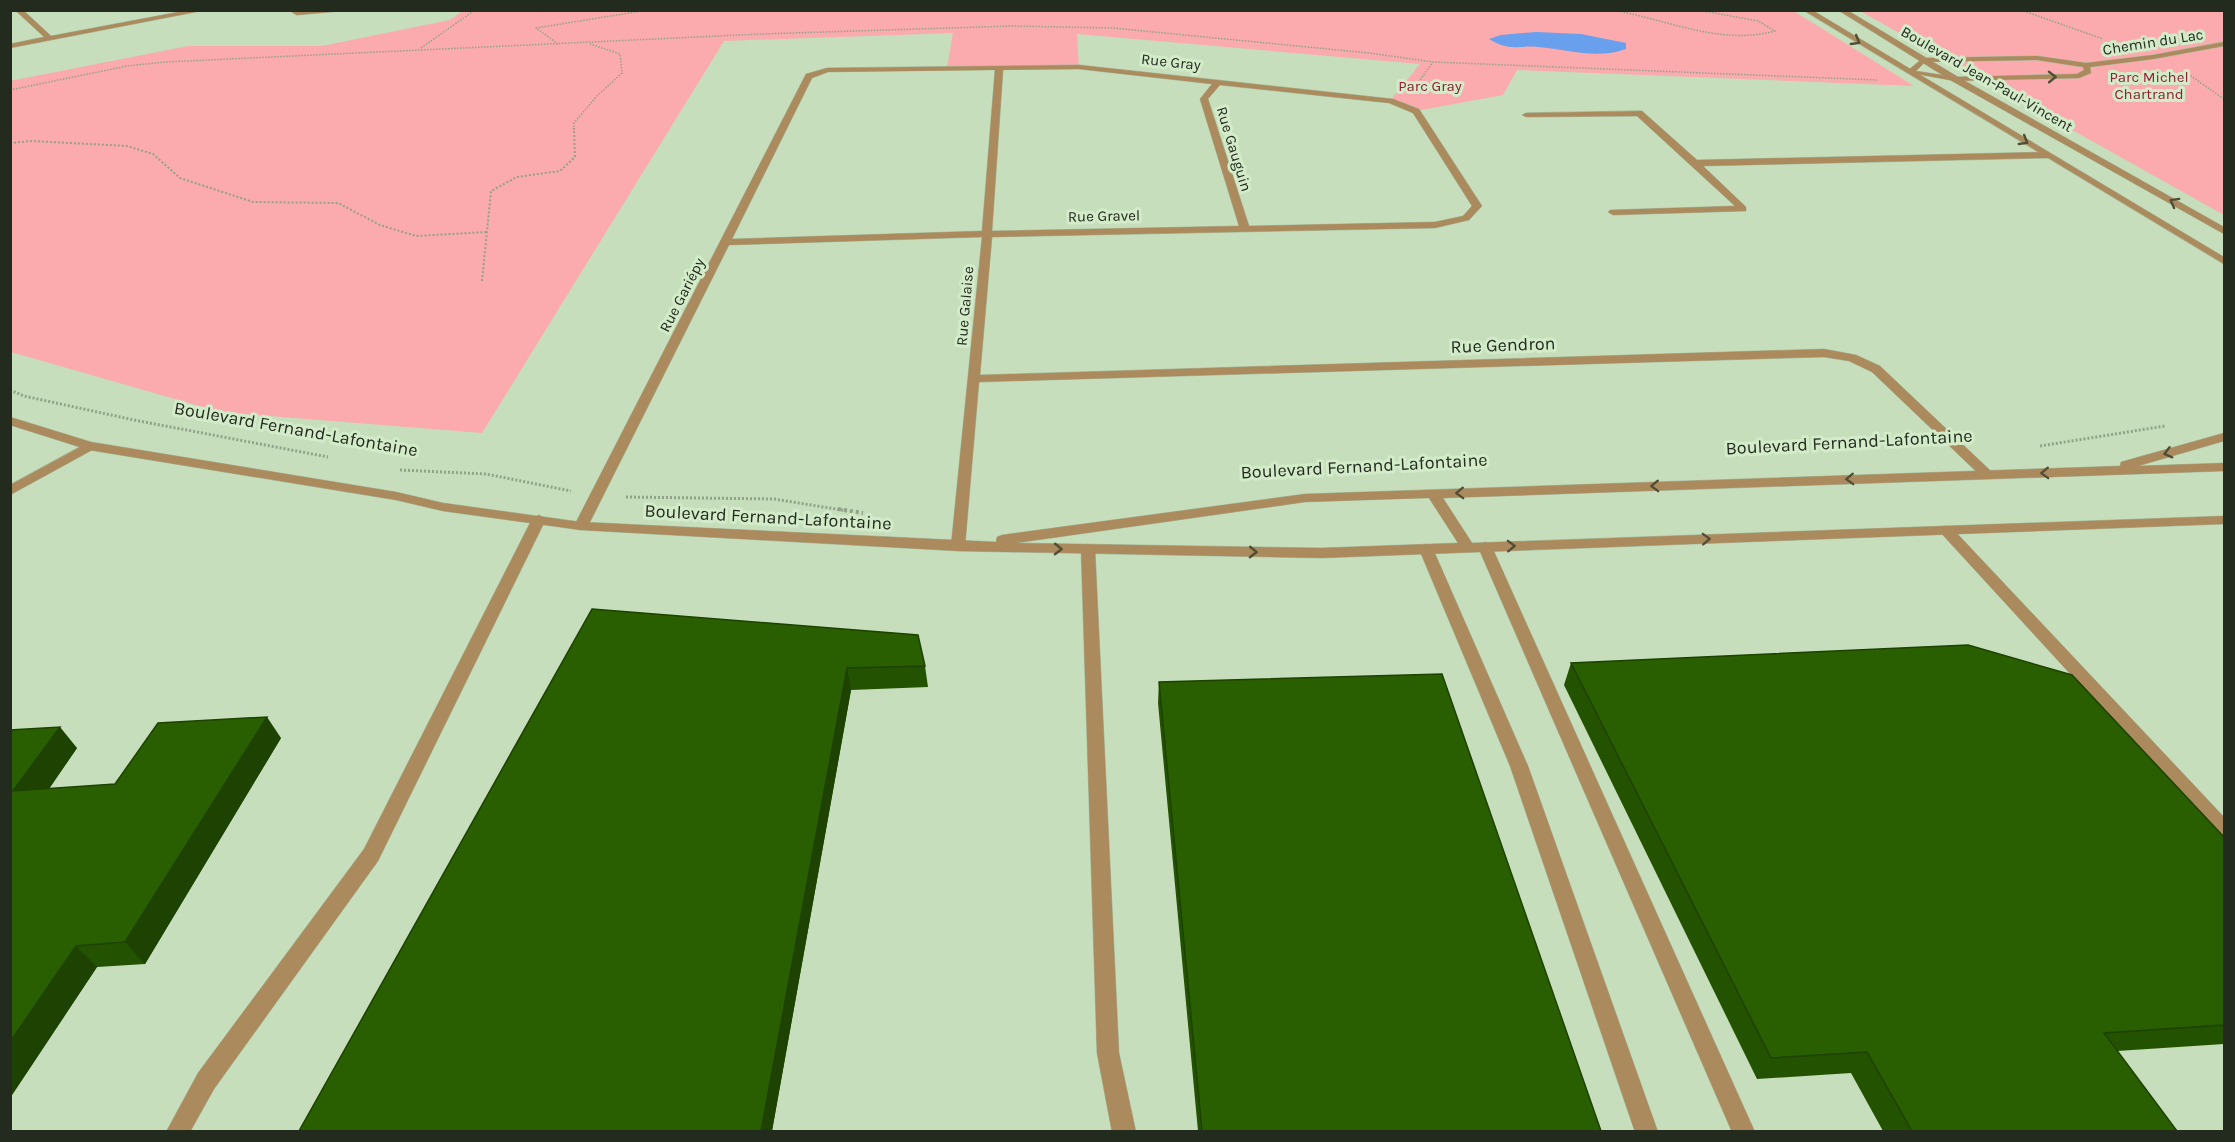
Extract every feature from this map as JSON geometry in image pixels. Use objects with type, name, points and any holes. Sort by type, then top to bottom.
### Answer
[{"type":"street","points":[[18,10],[50,39]]},
{"type":"street","points":[[10,46],[203,10]]},
{"type":"street","points":[[291,10],[297,14],[351,10]]},
{"type":"street","name":"Boulevard Jean-Paul-Vincent","points":[[1806,10],[2224,261]]},
{"type":"street","name":"Boulevard Jean-Paul-Vincent","points":[[1840,10],[1955,79],[2224,231]]},
{"type":"street","name":"Chemin du Lac","points":[[1923,60],[2037,58],[2086,65],[2152,57],[2224,44]]},
{"type":"street","points":[[1910,72],[1923,60]]},
{"type":"street","name":"Chemin du Lac","points":[[1910,72],[1955,79],[2079,76],[2088,71],[2086,65]]},
{"type":"street","name":"Rue Gray","points":[[809,76],[828,70],[1080,67],[1390,101],[1403,105]]},
{"type":"street","name":"Rue Galaise","points":[[958,546],[987,234],[999,68]]},
{"type":"street","name":"Rue Gariépy","points":[[581,526],[809,76]]},
{"type":"street","name":"Rue Gauguin","points":[[1220,81],[1204,99],[1245,229]]},
{"type":"street","name":"Rue Gravel","points":[[725,242],[1435,225],[1466,218],[1477,206],[1416,111],[1403,105]]},
{"type":"street","points":[[1526,115],[1639,113],[1743,209],[1613,212]]},
{"type":"street","name":"Boulevard Jean-Paul-Vincent","points":[[2048,155],[2089,154]]},
{"type":"street","points":[[1695,163],[2048,155]]},
{"type":"street","points":[[2198,245],[2224,268]]},
{"type":"street","name":"Rue Gendron","points":[[974,379],[1824,353],[1852,358],[1876,369],[1988,475]]},
{"type":"street","name":"Boulevard Fernand-Lafontaine","points":[[10,421],[90,446],[396,496],[443,507],[581,526],[958,546],[1321,554],[2224,520]]},
{"type":"street","points":[[2103,471],[2224,437]]},
{"type":"street","points":[[10,490],[90,446]]},
{"type":"street","name":"Boulevard Fernand-Lafontaine","points":[[958,546],[1305,498],[2224,467]]},
{"type":"street","name":"Boulevard Fernand-Lafontaine","points":[[1433,493],[1476,548]]},
{"type":"street","points":[[177,1131],[206,1081],[371,855],[539,519]]},
{"type":"street","points":[[1946,530],[2224,829]]},
{"type":"street","points":[[1476,548],[1744,1131]]},
{"type":"street","points":[[1088,549],[1108,1053],[1124,1131]]},
{"type":"street","points":[[1426,549],[1519,766],[1647,1131]]},
{"type":"path","points":[[419,49],[474,10]]},
{"type":"path","points":[[558,44],[536,28],[554,23],[648,10]]},
{"type":"path","points":[[1612,10],[1727,35],[1761,37],[1775,31],[1758,21],[1698,10]]},
{"type":"path","points":[[10,90],[127,66],[165,62],[935,27],[1113,28],[1369,53],[1433,62],[1877,80]]},
{"type":"path","points":[[482,281],[491,191],[517,177],[560,171],[575,157],[573,123],[622,73],[620,54],[586,42]]},
{"type":"path","points":[[1403,105],[1433,62]]},
{"type":"path","points":[[10,143],[32,141],[127,146],[153,154],[180,178],[254,202],[338,202],[380,225],[416,236],[486,231]]},
{"type":"path","name":"Boulevard Fernand-Lafontaine","points":[[10,390],[24,396],[134,420],[334,458]]},
{"type":"path","points":[[2039,446],[2176,424]]},
{"type":"path","name":"Boulevard Fernand-Lafontaine","points":[[392,470],[486,474],[598,496],[774,499],[864,513]]},
{"type":"green space","name":"Parc Gray","points":[[464,10],[1792,10],[1914,86],[1517,70],[1503,95],[1416,111],[1390,101],[1420,64],[1077,34],[1079,67],[947,68],[953,33],[724,41],[482,433],[220,412],[11,352],[10,81],[188,46],[322,46],[450,20]]},
{"type":"green space","name":"Parc Michel Chartrand","points":[[1860,11],[2224,11],[2224,215]]},
{"type":"water","points":[[1536,32],[1581,34],[1626,43],[1626,49],[1593,54],[1538,47],[1508,47],[1489,39],[1501,35]]},
{"type":"building","points":[[592,609],[918,635],[925,666],[847,668],[761,1131],[299,1131]]},
{"type":"building","points":[[1968,645],[2072,675],[2224,837],[2224,1025],[2104,1033],[2177,1131],[1912,1131],[1867,1052],[1771,1058],[1571,663]]},
{"type":"building","points":[[1442,674],[1601,1131],[1202,1131],[1159,682]]},
{"type":"building","points":[[267,717],[125,942],[76,946],[10,1042],[10,730],[60,727],[13,791],[115,784],[158,723]]}]
